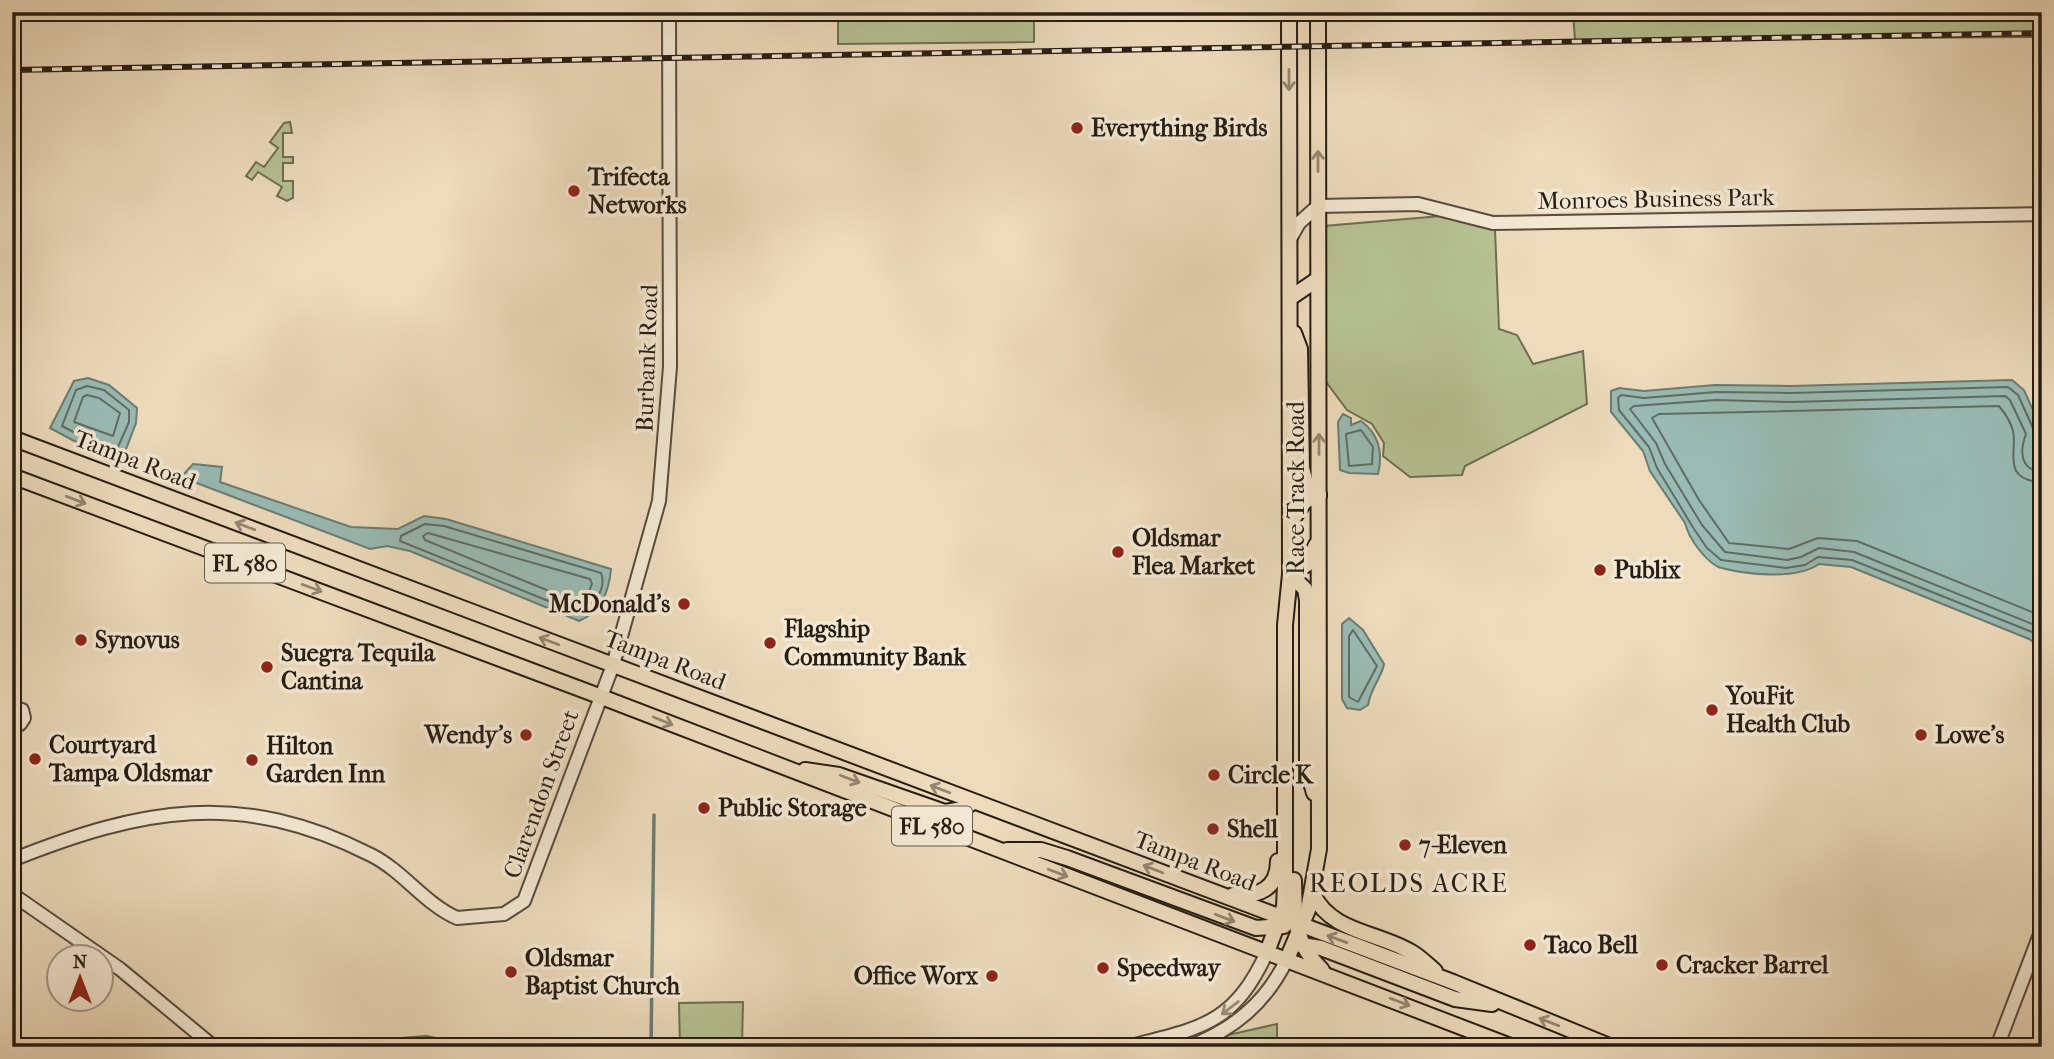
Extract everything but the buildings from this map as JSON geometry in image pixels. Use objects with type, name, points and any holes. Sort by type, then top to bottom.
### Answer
[{"type":"main road","name":"Race Track Road","points":[[1289,12],[1290,574],[1285,625],[1285,885],[1293,929]]},
{"type":"main road","name":"Race Track Road","points":[[1287,959],[1293,929],[1313,894],[1319,849],[1318,12]]},
{"type":"main road","points":[[1290,298],[1318,279]]},
{"type":"main road","points":[[1290,322],[1300,349],[1302,468],[1306,484],[1319,495],[1305,501],[1290,524]]},
{"type":"main road","name":"Tampa Road","points":[[13,442],[1217,893],[1293,929]]},
{"type":"main road","name":"FL 580","points":[[12,476],[599,696],[1513,1047]]},
{"type":"main road","points":[[1290,574],[1306,565],[1319,540]]},
{"type":"main road","points":[[1290,574],[1305,589],[1307,600],[1307,769],[1319,815]]},
{"type":"main road","points":[[1290,574],[1293,929],[1325,974]]},
{"type":"main road","points":[[1217,893],[1248,896],[1258,894],[1270,887],[1278,869],[1277,667],[1285,625]]},
{"type":"main road","points":[[783,768],[839,775],[945,812],[963,809],[973,802]]},
{"type":"main road","points":[[998,850],[1041,850],[1243,925],[1266,930],[1293,929],[1321,948],[1455,999],[1510,1007]]},
{"type":"main road","points":[[1313,894],[1320,909],[1332,920],[1413,953],[1444,978]]},
{"type":"main road","name":"Race Track Road","points":[[1267,952],[1293,929]]},
{"type":"main road","points":[[1267,952],[1293,929]]},
{"type":"main road","name":"FL 580","points":[[1293,929],[1444,978],[1612,1047]]},
{"type":"street","name":"Burbank Road","points":[[599,696],[613,665],[654,523],[666,443],[670,367],[669,12]]},
{"type":"street","name":"Monroes Business Park","points":[[1318,206],[1418,204],[1493,223],[2042,214]]},
{"type":"street","points":[[1290,239],[1299,223],[1318,206]]},
{"type":"street","name":"Clarendon Street","points":[[12,860],[109,825],[158,815],[203,813],[252,816],[293,822],[374,856],[457,918],[504,914],[517,908],[526,897],[599,696]]},
{"type":"street","points":[[12,707],[22,710],[24,718],[20,724],[12,724]]},
{"type":"street","points":[[12,894],[120,970],[214,1047]]},
{"type":"street","points":[[1997,1047],[2042,929]]},
{"type":"street","points":[[1126,1047],[1166,1042],[1230,1010],[1251,985],[1267,952]]},
{"type":"street","points":[[1188,1047],[1243,1017],[1275,983],[1287,959]]},
{"type":"green space","points":[[838,12],[1034,12],[1034,42],[838,44]]},
{"type":"green space","points":[[1573,12],[1869,12],[1900,15],[1913,12],[2042,12],[2042,37],[1575,40]]},
{"type":"green space","points":[[290,122],[292,133],[283,133],[283,157],[293,157],[293,163],[283,163],[283,181],[293,181],[293,198],[287,201],[277,196],[282,187],[258,172],[252,180],[246,176],[256,162],[264,167],[278,148],[270,142],[284,123]]},
{"type":"green space","points":[[1441,216],[1495,229],[1499,329],[1517,335],[1533,364],[1583,351],[1587,404],[1465,466],[1462,475],[1410,477],[1383,456],[1384,443],[1372,424],[1347,410],[1324,379],[1324,226]]},
{"type":"green space","points":[[743,1002],[742,1047],[680,1047],[679,1003]]},
{"type":"green space","points":[[1277,1024],[1277,1047],[1206,1047],[1228,1035]]},
{"type":"green space","points":[[426,1036],[485,1047],[306,1047],[311,1045]]},
{"type":"water","points":[[88,378],[109,385],[137,408],[136,423],[123,457],[78,443],[50,428],[74,381]]},
{"type":"water","points":[[2012,380],[2024,390],[2041,428],[2042,442],[2038,454],[2042,459],[2042,648],[2029,639],[1851,567],[1819,564],[1797,572],[1770,574],[1718,567],[1698,548],[1685,523],[1650,471],[1643,451],[1611,412],[1611,391],[1619,388],[1644,391],[1715,385],[1791,386]]},
{"type":"water","points":[[1343,414],[1351,418],[1351,425],[1361,421],[1376,438],[1380,451],[1378,474],[1340,470],[1338,422]]},
{"type":"water","points":[[193,464],[222,467],[220,482],[351,527],[398,529],[424,516],[446,519],[611,569],[608,586],[598,607],[579,621],[410,551],[387,546],[370,549],[181,477]]},
{"type":"water","points":[[1349,618],[1363,630],[1384,664],[1368,705],[1360,710],[1347,708],[1342,699],[1342,624]]},
{"type":"waterway","points":[[651,1047],[654,815]]},
{"type":"railway","points":[[12,70],[2042,33]]},
{"type":"place","name":"Everything Birds","points":[[1077,128]]},
{"type":"place","name":"Trifecta Networks","points":[[574,191]]},
{"type":"place","name":"Oldsmar Flea Market","points":[[1118,552]]},
{"type":"place","name":"Publix","points":[[1600,570]]},
{"type":"place","name":"McDonald's","points":[[684,604]]},
{"type":"place","name":"Synovus","points":[[81,640]]},
{"type":"place","name":"Flagship Community Bank","points":[[770,643]]},
{"type":"place","name":"Suegra Tequila Cantina","points":[[267,667]]},
{"type":"place","name":"YouFit Health Club","points":[[1712,710]]},
{"type":"place","name":"Wendy's","points":[[526,735]]},
{"type":"place","name":"Lowe's","points":[[1921,735]]},
{"type":"place","name":"Courtyard Tampa Oldsmar","points":[[35,759]]},
{"type":"place","name":"Hilton Garden Inn","points":[[252,760]]},
{"type":"place","name":"Circle K","points":[[1214,775]]},
{"type":"place","name":"Public Storage","points":[[704,808]]},
{"type":"place","name":"Shell","points":[[1213,829]]},
{"type":"place","name":"7-Eleven","points":[[1405,845]]},
{"type":"place","name":"Taco Bell","points":[[1530,945]]},
{"type":"place","name":"Cracker Barrel","points":[[1662,965]]},
{"type":"place","name":"Speedway","points":[[1103,968]]},
{"type":"place","name":"Oldsmar Baptist Church","points":[[511,972]]},
{"type":"place","name":"Office Worx","points":[[992,976]]},
{"type":"district","name":"REOLDS ACRE","points":[[1409,883]]}]
